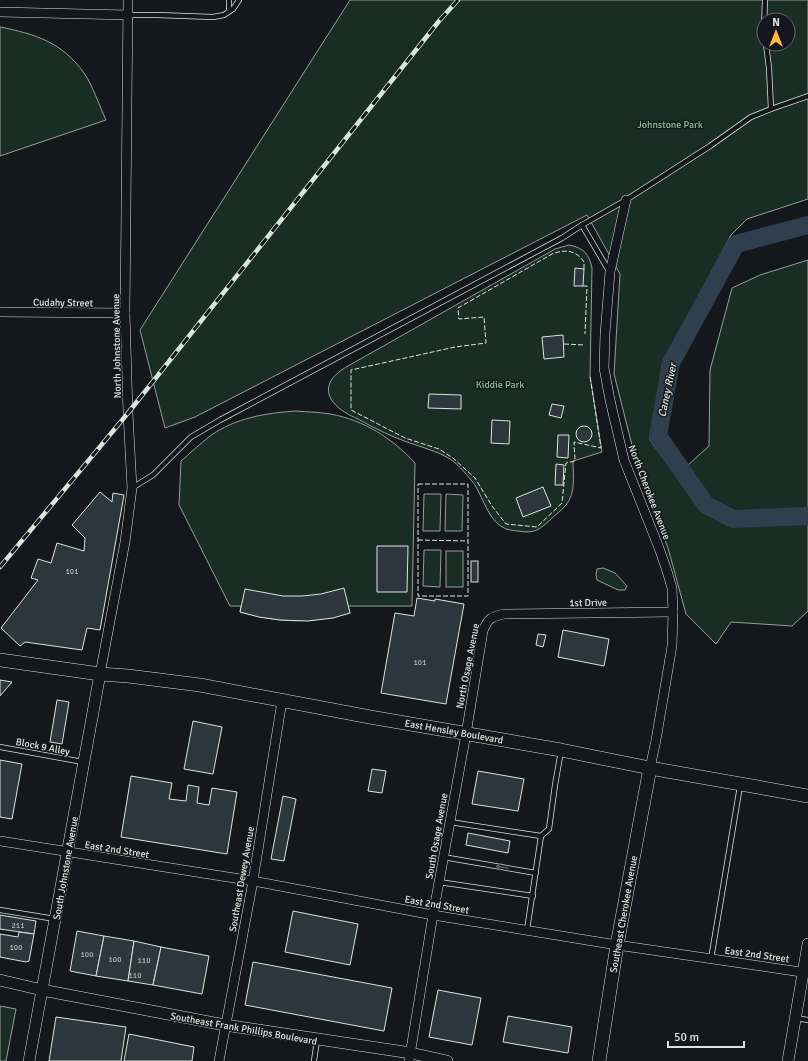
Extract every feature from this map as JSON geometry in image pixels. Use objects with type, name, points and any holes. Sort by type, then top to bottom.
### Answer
[{"type":"main road","name":"East Hensley Boulevard","points":[[0,660],[100,674],[200,685],[808,796]]},
{"type":"main road","name":"Southeast Cherokee Avenue","points":[[599,1061],[617,945],[650,768]]},
{"type":"street","name":"North Johnstone Avenue","points":[[100,674],[125,542],[132,488],[125,313],[128,0]]},
{"type":"street","points":[[0,12],[128,15]]},
{"type":"street","name":"North Cherokee Avenue","points":[[626,200],[610,272],[604,368],[624,460],[660,548],[672,588],[672,646],[650,768]]},
{"type":"street","name":"Cudahy Street","points":[[0,312],[125,313]]},
{"type":"street","name":"1st Drive","points":[[504,614],[673,612]]},
{"type":"street","name":"North Osage Avenue","points":[[466,734],[483,631],[488,620],[493,616],[504,614]]},
{"type":"street","name":"South Johnstone Avenue","points":[[29,1061],[100,674]]},
{"type":"street","name":"Southeast Dewey Avenue","points":[[219,1061],[253,881],[282,701]]},
{"type":"street","name":"South Osage Avenue","points":[[410,1057],[443,857],[466,734]]},
{"type":"street","name":"East 2nd Street","points":[[0,841],[253,881],[433,915],[617,945],[806,973]]},
{"type":"street","points":[[788,1061],[796,1018],[804,991],[808,944]]},
{"type":"street","name":"Southeast Frank Phillips Boulevard","points":[[0,980],[42,990],[225,1025],[410,1057],[447,1061]]},
{"type":"lane","points":[[229,0],[229,12]]},
{"type":"lane","points":[[128,15],[157,14],[213,17],[224,15],[229,12],[239,0]]},
{"type":"lane","points":[[765,0],[765,12]]},
{"type":"lane","points":[[767,52],[771,109]]},
{"type":"lane","points":[[132,488],[153,475],[190,437],[562,238],[626,200],[710,146],[751,117],[808,96]]},
{"type":"lane","points":[[582,225],[610,272]]},
{"type":"lane","name":"Block 9 Alley","points":[[0,747],[83,762]]},
{"type":"lane","points":[[527,930],[541,836],[549,829],[555,785],[562,750]]},
{"type":"lane","points":[[711,959],[740,784]]},
{"type":"lane","points":[[450,822],[541,836]]},
{"type":"lane","points":[[443,857],[536,873]]},
{"type":"lane","points":[[439,882],[533,896]]},
{"type":"lane","points":[[0,910],[55,919]]},
{"type":"lane","points":[[796,1018],[808,1020]]},
{"type":"lane","points":[[314,1061],[317,1040]]},
{"type":"green space","name":"Johnstone Park","points":[[350,0],[808,0],[808,199],[747,219],[731,235],[662,366],[650,440],[676,476],[709,446],[710,370],[732,288],[760,275],[808,260],[808,611],[792,626],[731,622],[716,644],[686,614],[668,548],[640,477],[614,374],[620,274],[587,215],[195,417],[165,428],[140,330]]},
{"type":"green space","points":[[0,27],[36,36],[67,54],[76,62],[87,78],[106,120],[0,156]]},
{"type":"green space","name":"Kiddie Park","points":[[569,245],[585,252],[592,268],[590,376],[602,452],[573,461],[573,490],[569,500],[562,509],[539,529],[524,532],[506,529],[500,526],[491,516],[475,485],[453,461],[434,451],[376,429],[344,412],[333,402],[328,391],[329,385],[338,372],[348,366],[555,249]]},
{"type":"green space","points":[[296,411],[330,414],[366,426],[387,438],[415,463],[412,606],[348,606],[350,613],[335,617],[295,621],[255,616],[240,612],[241,606],[230,606],[179,505],[181,461],[210,436],[230,425],[262,415]]},
{"type":"green space","points":[[424,494],[441,494],[440,531],[423,531]]},
{"type":"green space","points":[[446,494],[463,495],[462,531],[445,531]]},
{"type":"green space","points":[[424,550],[441,550],[440,587],[423,586]]},
{"type":"green space","points":[[446,551],[463,551],[463,587],[446,587]]},
{"type":"green space","points":[[603,568],[615,573],[627,586],[625,590],[618,590],[597,580],[597,569]]},
{"type":"green space","points":[[0,1006],[16,1009],[6,1061],[0,1061]]},
{"type":"building","points":[[575,268],[584,269],[583,286],[574,286]]},
{"type":"building","points":[[563,335],[564,357],[544,359],[542,337]]},
{"type":"building","points":[[429,394],[461,395],[461,409],[428,408]]},
{"type":"building","points":[[552,404],[564,406],[561,418],[549,415]]},
{"type":"building","points":[[492,420],[510,421],[509,444],[491,443]]},
{"type":"building","points":[[584,426],[590,428],[592,434],[590,440],[584,442],[578,440],[576,434],[578,428]]},
{"type":"building","points":[[558,435],[569,435],[568,458],[557,457]]},
{"type":"building","points":[[556,464],[564,465],[563,485],[555,485]]},
{"type":"building","points":[[543,487],[551,506],[523,517],[516,498]]},
{"type":"building","points":[[100,492],[112,502],[113,493],[124,495],[100,630],[87,628],[82,650],[25,642],[20,646],[1,628],[38,580],[31,578],[38,559],[51,563],[57,543],[84,551],[85,538],[72,525]]},
{"type":"building","points":[[377,546],[408,546],[407,592],[377,592]]},
{"type":"building","points":[[471,561],[478,561],[478,582],[471,582]]},
{"type":"building","points":[[344,588],[350,613],[333,618],[308,621],[280,620],[240,612],[245,589],[283,596],[302,596],[321,594]]},
{"type":"building","points":[[417,598],[435,601],[435,599],[464,604],[446,704],[381,693],[395,613],[414,616]]},
{"type":"building","points":[[563,630],[609,639],[604,666],[558,657]]},
{"type":"building","points":[[538,634],[546,635],[543,647],[536,645]]},
{"type":"building","points":[[0,680],[12,682],[0,696]]},
{"type":"building","points":[[57,700],[69,702],[62,744],[50,742]]},
{"type":"building","points":[[193,721],[222,727],[213,774],[184,769]]},
{"type":"building","points":[[0,760],[22,764],[12,819],[0,817]]},
{"type":"building","points":[[372,769],[386,771],[382,793],[368,791]]},
{"type":"building","points":[[478,771],[524,779],[518,811],[472,804]]},
{"type":"building","points":[[131,776],[172,783],[169,799],[186,801],[188,785],[199,787],[197,803],[209,805],[212,788],[237,792],[227,854],[121,837]]},
{"type":"building","points":[[283,796],[296,799],[284,861],[271,859]]},
{"type":"building","points":[[468,833],[510,841],[508,853],[466,845]]},
{"type":"building","points":[[293,911],[358,924],[350,965],[285,952]]},
{"type":"building","points":[[0,915],[36,921],[34,934],[0,929]]},
{"type":"building","points":[[77,931],[104,936],[96,976],[70,971]]},
{"type":"building","points":[[19,932],[34,934],[29,961],[26,962],[0,957],[0,934],[18,937]]},
{"type":"building","points":[[104,936],[134,941],[128,981],[96,976]]},
{"type":"building","points":[[134,941],[161,947],[153,985],[128,981]]},
{"type":"building","points":[[161,947],[209,956],[202,994],[153,985]]},
{"type":"building","points":[[253,962],[392,988],[384,1031],[245,1005]]},
{"type":"building","points":[[438,990],[481,998],[472,1045],[429,1037]]},
{"type":"building","points":[[508,1016],[572,1027],[568,1053],[503,1042]]},
{"type":"building","points":[[56,1017],[126,1027],[121,1061],[49,1061]]},
{"type":"building","points":[[129,1034],[194,1047],[192,1061],[124,1061]]},
{"type":"waterway","name":"Caney River","points":[[808,225],[736,244],[671,363],[658,436],[706,505],[733,519],[808,516]]},
{"type":"railway","points":[[0,567],[128,413],[439,21],[458,0]]},
{"type":"fence","points":[[584,269],[584,262],[574,253],[566,251],[557,252],[458,308],[459,319],[484,317],[486,343],[455,347],[351,370],[351,410],[405,438],[439,449],[453,458],[475,478],[492,506],[506,524],[537,527],[562,503],[566,463],[575,461],[574,442],[601,448],[590,376]]},
{"type":"fence","points":[[583,286],[587,286],[585,334]]},
{"type":"fence","points":[[564,344],[585,345]]},
{"type":"fence","points":[[418,484],[468,484],[468,596],[418,596],[418,484]]},
{"type":"fence","points":[[418,540],[468,541]]}]
